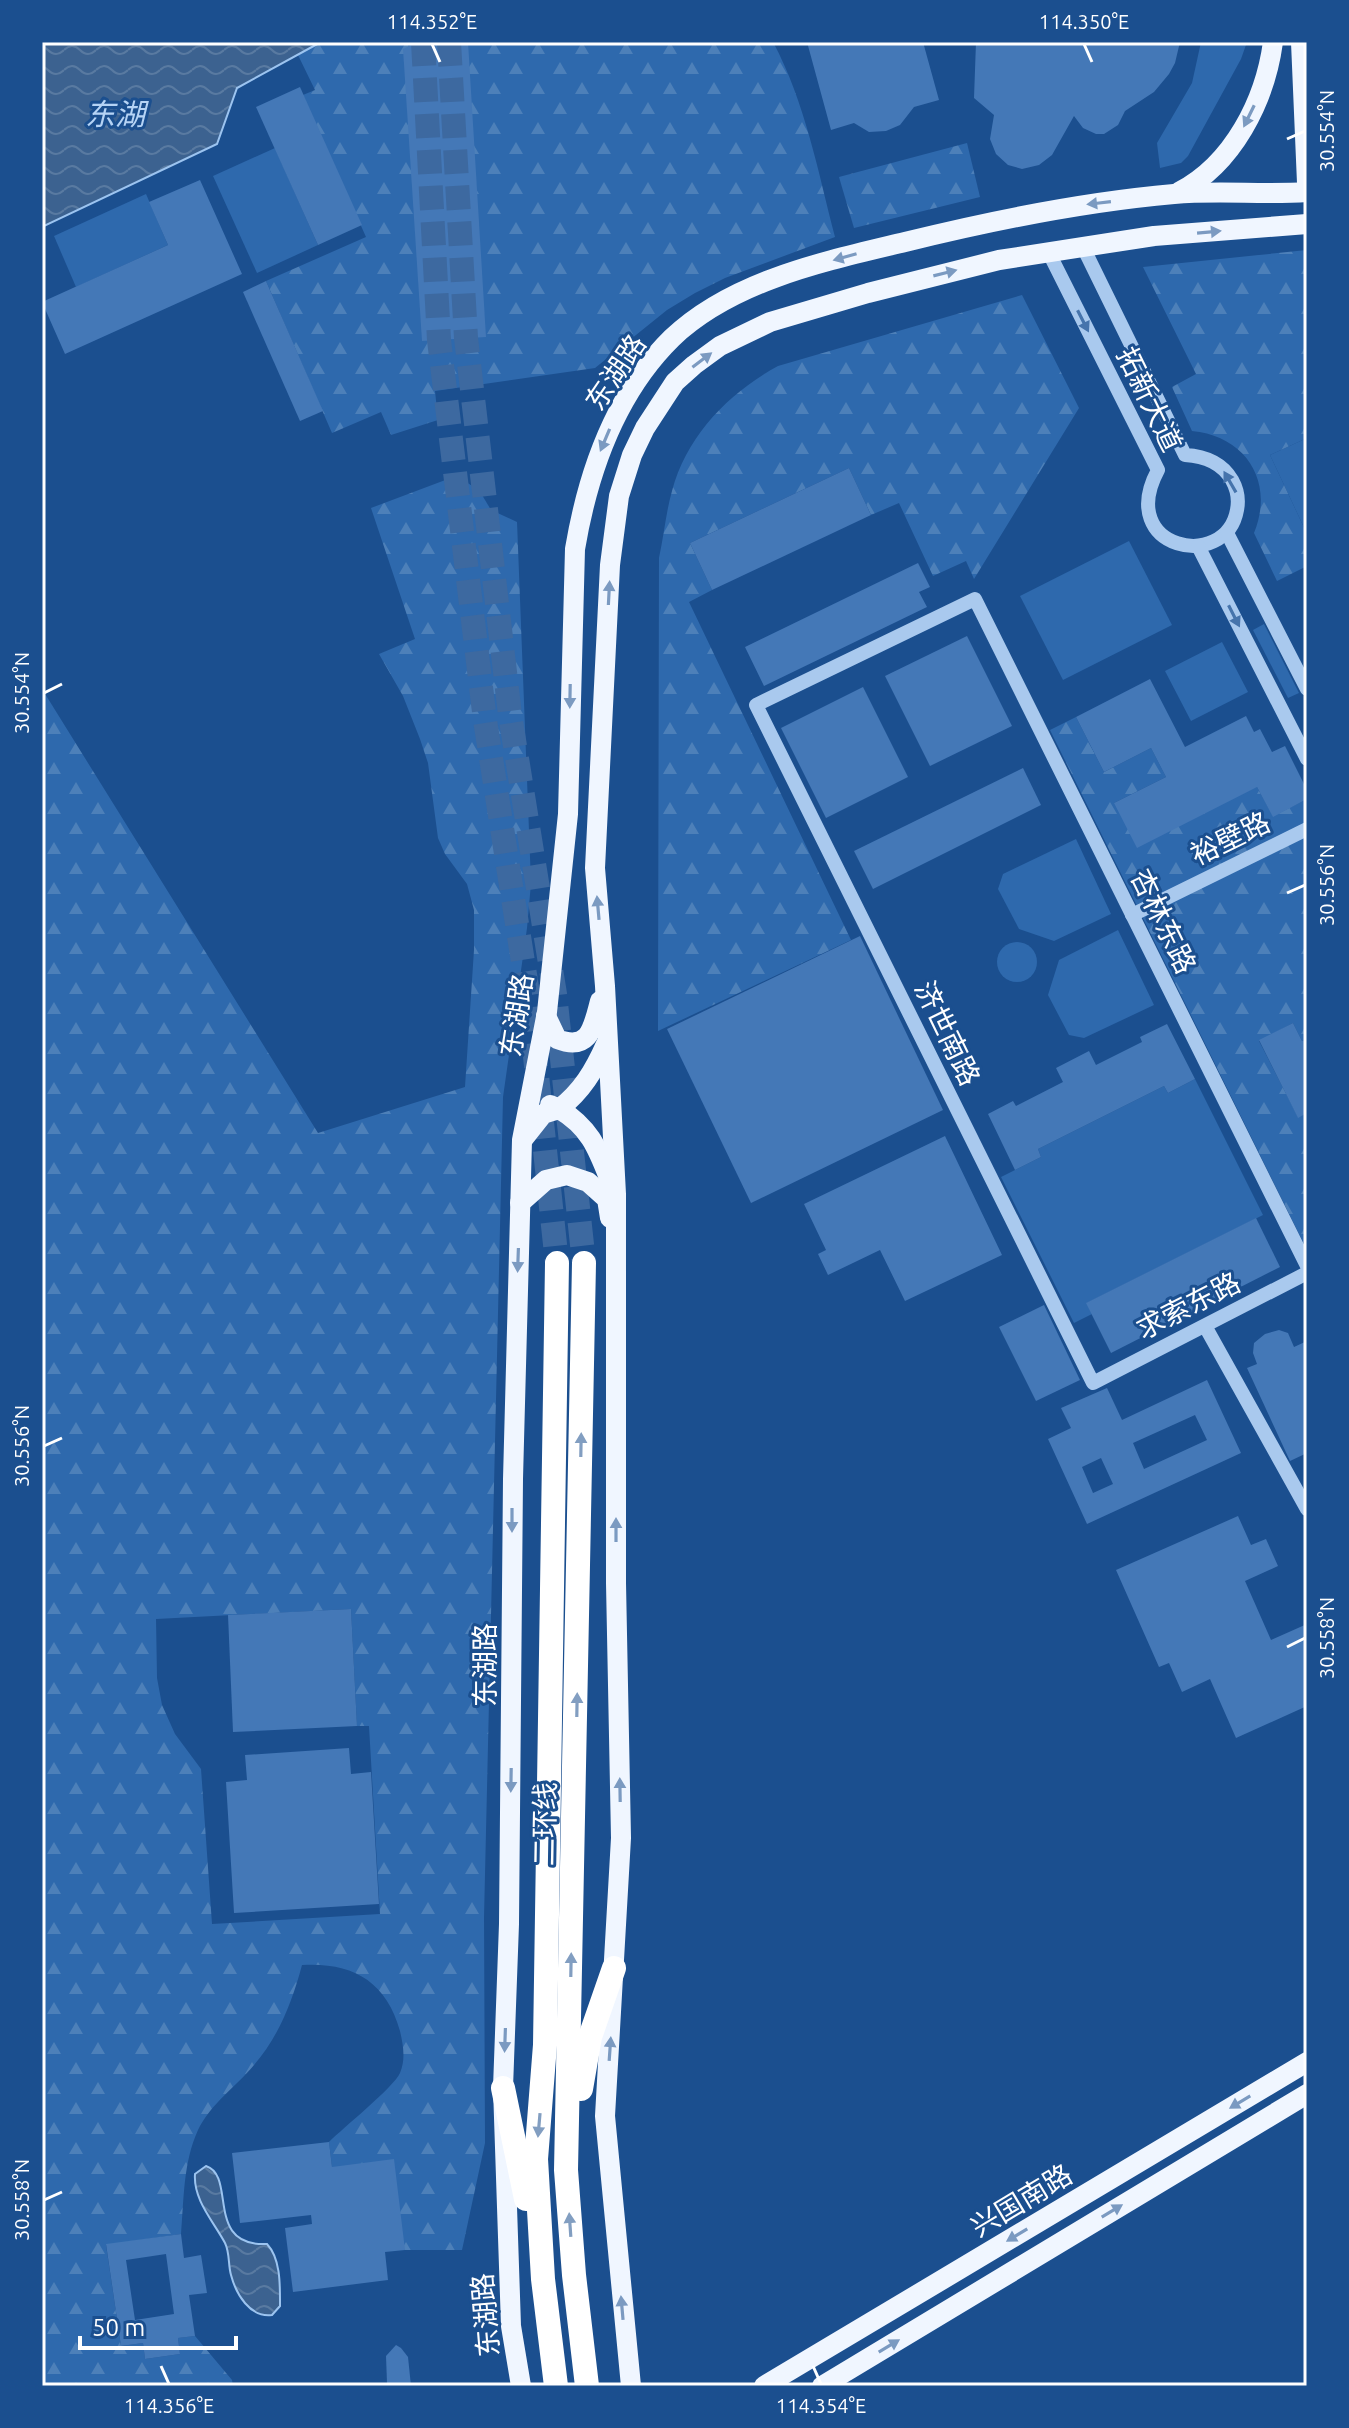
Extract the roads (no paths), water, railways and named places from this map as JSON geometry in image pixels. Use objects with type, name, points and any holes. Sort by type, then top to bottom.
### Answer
[{"type":"highway","name":"二环线","points":[[556,2386],[543,2279],[536,2159],[545,2045],[557,1263]]},
{"type":"highway","name":"二环线","points":[[584,1263],[566,2170],[587,2386]]},
{"type":"highway","points":[[566,2170],[590,2037],[614,1968]]},
{"type":"highway","points":[[503,2088],[543,2279]]},
{"type":"main road","points":[[1177,194],[1198,182],[1235,141],[1263,84],[1273,42]]},
{"type":"main road","points":[[1303,48],[1307,183]]},
{"type":"main road","name":"东湖路","points":[[521,2386],[511,2326],[503,2088],[509,1924],[513,1479],[522,1140],[546,1016],[568,814],[575,549],[581,511],[603,442],[620,407],[651,361],[673,337],[700,315],[736,295],[790,274],[1010,217],[1177,194],[1270,195],[1307,192]]},
{"type":"main road","name":"东湖路","points":[[631,2386],[605,2116],[621,1838],[616,1567],[616,1194],[595,868],[612,539],[619,496],[632,455],[675,382],[731,340],[770,322],[939,274],[1048,251],[1154,236],[1307,224]]},
{"type":"main road","points":[[546,1016],[557,1039],[569,1044],[581,1041],[591,1034],[605,986]]},
{"type":"main road","points":[[522,1140],[543,1114],[559,1109],[576,1096],[594,1071],[607,1042]]},
{"type":"main road","points":[[533,1084],[543,1102],[569,1115],[593,1140],[616,1194]]},
{"type":"main road","points":[[520,1203],[546,1180],[567,1175],[588,1182],[607,1199],[615,1251]]},
{"type":"main road","name":"兴国南路","points":[[764,2386],[1307,2062]]},
{"type":"main road","name":"兴国南路","points":[[822,2386],[1307,2094]]},
{"type":"street","name":"拓新大道","points":[[1082,245],[1185,455],[1215,463],[1231,478],[1238,504],[1236,517],[1227,533]]},
{"type":"street","name":"拓新大道","points":[[1048,251],[1158,470],[1150,486],[1147,503],[1154,525],[1171,541],[1198,546]]},
{"type":"street","points":[[1307,689],[1227,533],[1198,546],[1307,759]]},
{"type":"street","name":"杏林东路","points":[[756,705],[975,599],[1307,1266]]},
{"type":"street","name":"济世南路","points":[[756,705],[1093,1383]]},
{"type":"street","name":"裕壁路","points":[[1132,915],[1307,829]]},
{"type":"street","name":"求索东路","points":[[1093,1383],[1307,1273]]},
{"type":"street","points":[[1205,1326],[1307,1509]]},
{"type":"water","name":"东湖","points":[[42,42],[321,42],[237,88],[217,144],[42,227]]},
{"type":"water","points":[[206,2166],[215,2172],[220,2183],[224,2210],[235,2234],[248,2242],[267,2244],[272,2250],[279,2273],[280,2306],[272,2315],[251,2309],[236,2290],[227,2247],[197,2193],[195,2174]]},
{"type":"tunnel","points":[[423,42],[439,340],[485,720],[529,1000],[557,1263]]},
{"type":"tunnel","points":[[449,42],[466,338],[510,715],[555,994],[584,1263]]}]
